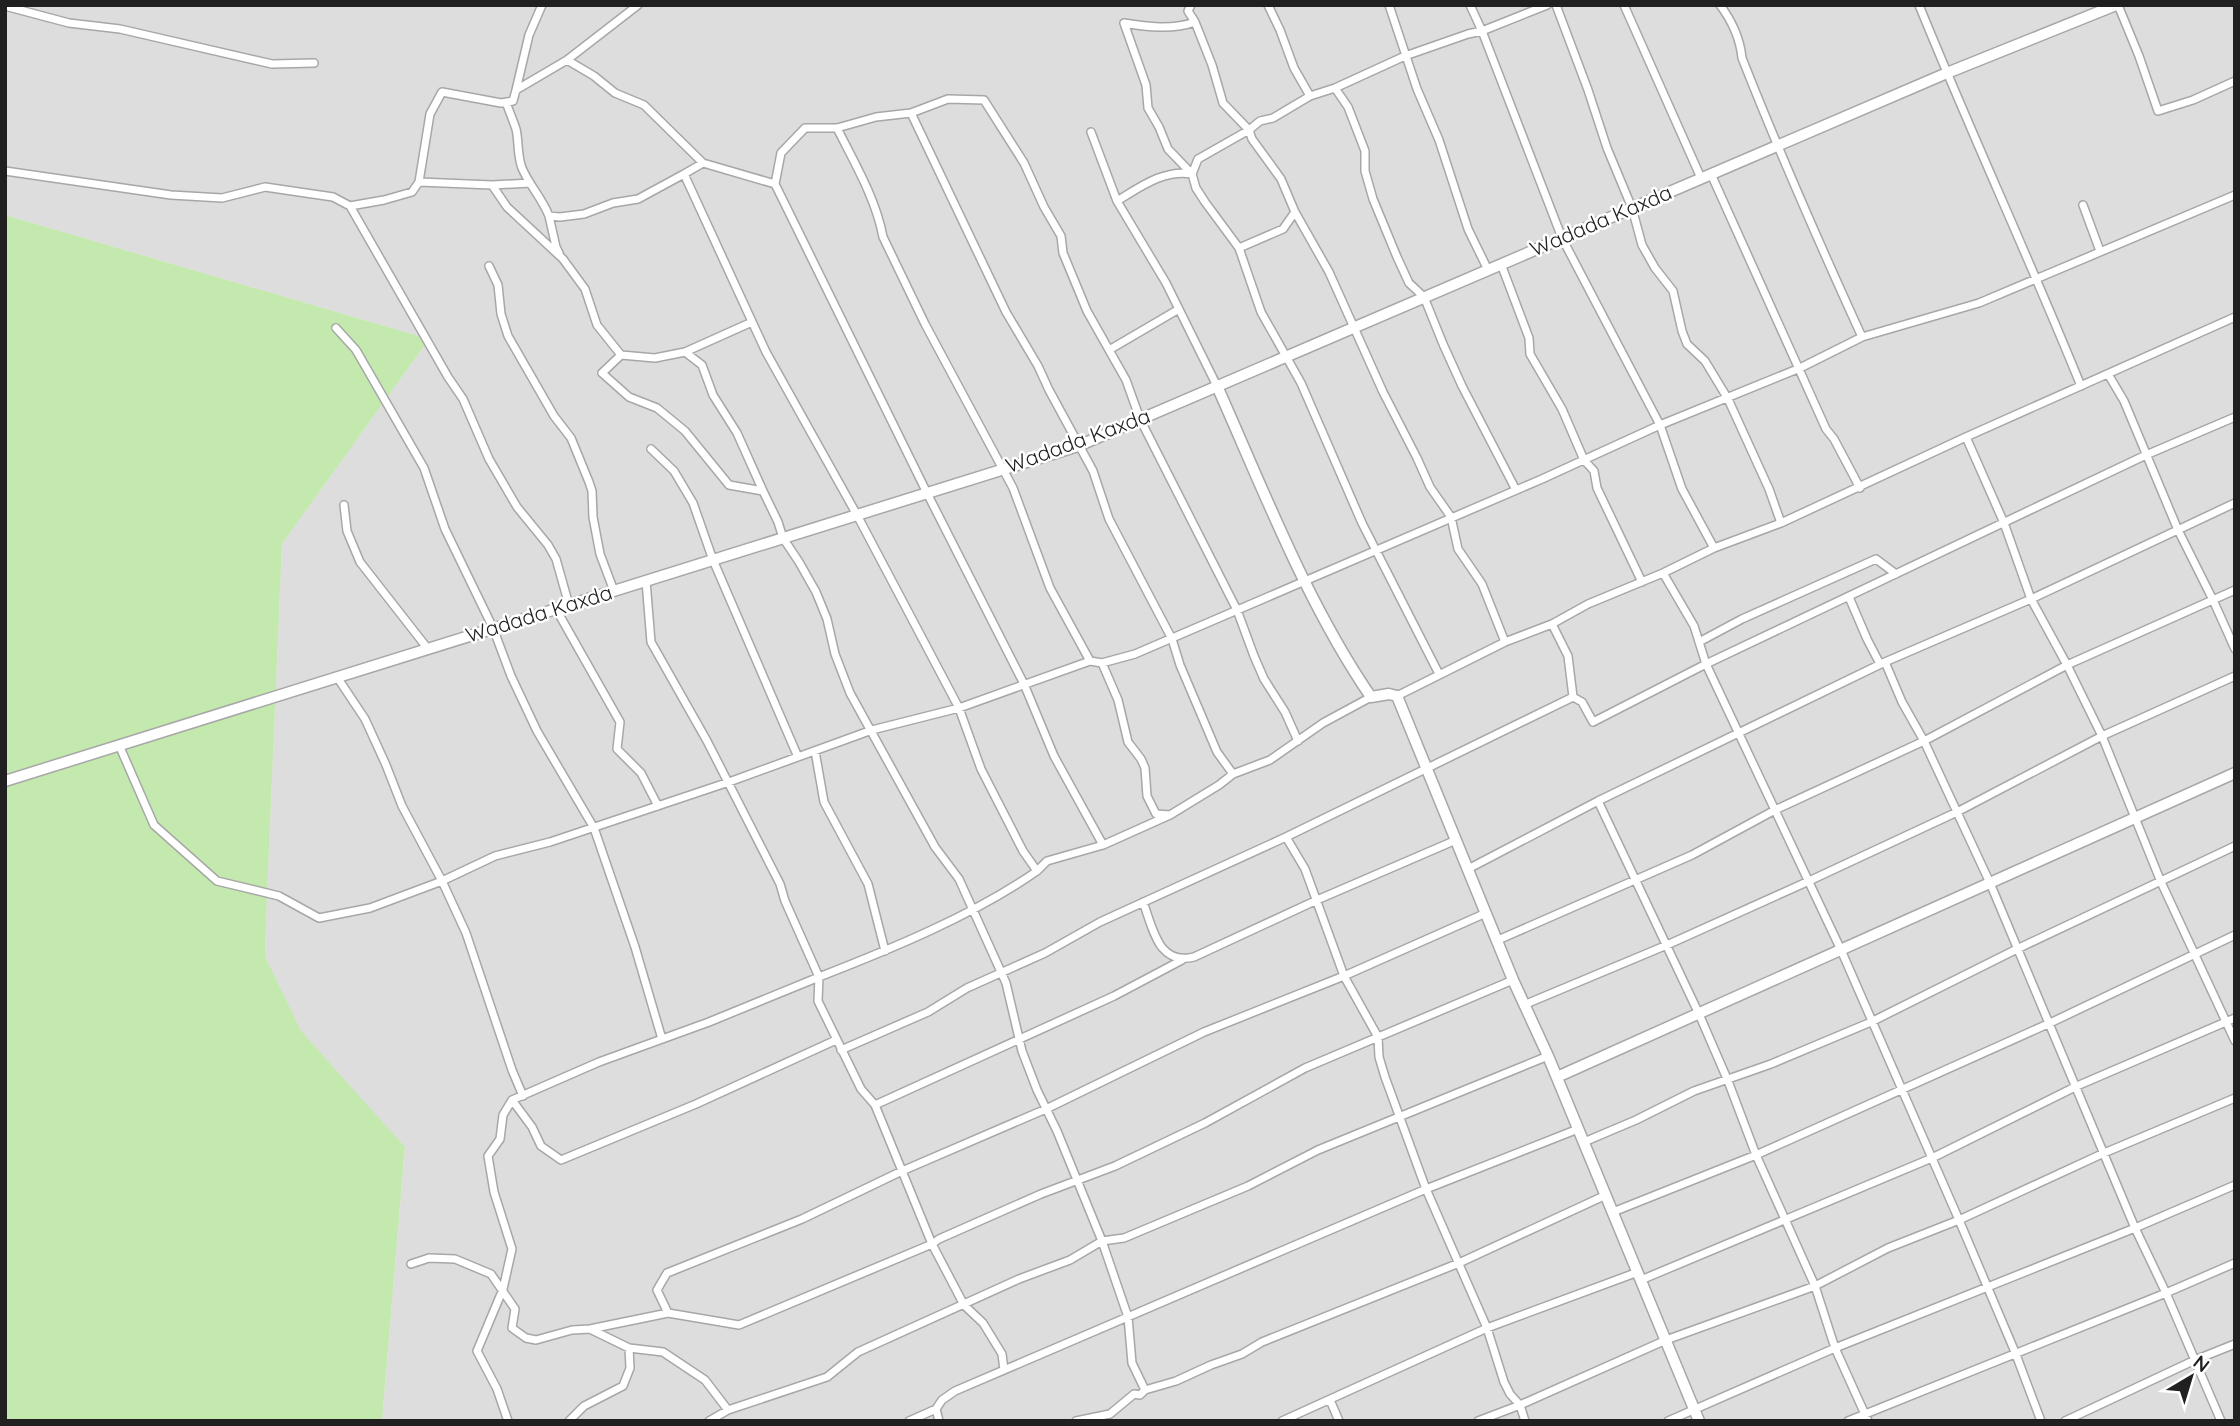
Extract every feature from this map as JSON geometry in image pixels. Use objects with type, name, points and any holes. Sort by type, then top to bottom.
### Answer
[{"type":"street","points":[[5,171],[171,195],[222,198],[265,187],[332,198],[350,206],[412,192],[419,181],[430,114],[442,92],[501,103],[513,101],[528,34],[542,5]]},
{"type":"street","points":[[516,90],[566,61],[638,5]]},
{"type":"street","points":[[1191,5],[1188,11],[1212,65],[1223,103],[1249,130],[1252,139],[1281,179],[1295,212],[1329,272],[1430,487],[1451,517],[1458,549],[1482,584],[1505,642]]},
{"type":"street","points":[[1268,5],[1294,68],[1310,96]]},
{"type":"street","points":[[1389,5],[1468,229],[1488,270]]},
{"type":"street","points":[[1470,5],[1562,238],[1660,425],[1682,489],[1714,548]]},
{"type":"street","points":[[1192,174],[1198,159],[1260,121],[1273,118],[1310,96],[1335,88],[1405,56],[1482,31],[1547,5]]},
{"type":"street","points":[[1556,5],[1607,148],[1632,208],[1647,256],[1673,291],[1687,344],[1705,360],[1728,399],[1765,478],[1780,523]]},
{"type":"street","points":[[1624,5],[1800,368],[1826,429],[1860,488]]},
{"type":"street","points":[[1720,5],[1736,32],[1742,58],[1777,146],[1862,337]]},
{"type":"street","points":[[1919,5],[2081,386]]},
{"type":"street","points":[[2117,5],[2139,55],[2158,111],[2193,100],[2235,80]]},
{"type":"street","name":"Wadada Kaxda","points":[[5,781],[1078,446],[1947,73],[2117,5]]},
{"type":"street","points":[[5,6],[69,23],[120,29],[272,64],[314,63]]},
{"type":"street","points":[[1195,22],[1151,28],[1124,23],[1146,85],[1148,108],[1168,149],[1192,174],[1205,202],[1239,248],[1261,312],[1301,383],[1339,472],[1439,674]]},
{"type":"street","points":[[566,61],[594,76],[615,93],[644,106],[704,163],[775,184]]},
{"type":"street","points":[[1335,88],[1348,107],[1365,151],[1365,171],[1373,199],[1397,257],[1409,283],[1424,297],[1462,386],[1516,490]]},
{"type":"street","points":[[1103,845],[1054,756],[1024,684],[775,184],[781,153],[805,128],[837,128],[876,117],[911,113],[948,99],[984,100],[1024,163],[1060,236],[1063,253],[1087,311],[1126,380],[1140,419],[1237,610],[1259,668],[1285,712],[1298,741]]},
{"type":"street","points":[[506,102],[516,131],[519,160],[550,216],[556,247],[585,289],[597,325],[621,355],[655,358],[685,352],[752,322]]},
{"type":"street","points":[[911,113],[1006,313],[1038,366],[1093,471],[1109,519],[1172,639],[1180,665],[1217,752],[1233,774]]},
{"type":"street","points":[[837,128],[863,180],[889,250],[1023,509],[1050,588],[1090,660]]},
{"type":"street","points":[[1091,132],[1118,201],[1151,256],[1217,386],[1304,580],[1354,672],[1371,697]]},
{"type":"street","points":[[550,216],[559,218],[584,214],[613,203],[638,199],[704,163]]},
{"type":"street","points":[[1118,201],[1146,183],[1177,172],[1192,174]]},
{"type":"street","points":[[684,174],[752,322],[959,708],[981,769],[1023,851],[1037,871]]},
{"type":"street","points":[[419,181],[492,185],[530,183]]},
{"type":"street","points":[[492,185],[507,207],[563,259]]},
{"type":"street","points":[[120,745],[154,825],[217,881],[279,895],[319,918],[370,908],[442,881],[495,856],[594,828],[872,730],[959,708],[1090,660],[1102,663],[1135,654],[1660,425],[1800,368],[1862,337],[1979,303],[2235,195]]},
{"type":"street","points":[[2083,205],[2100,251]]},
{"type":"street","points":[[350,206],[463,399],[496,471],[517,507],[556,559],[569,605]]},
{"type":"street","points":[[1239,248],[1283,229],[1295,212]]},
{"type":"street","points":[[1501,264],[1530,338],[1530,354],[1562,410],[1584,460],[1594,471],[1597,488],[1642,582]]},
{"type":"street","points":[[489,266],[498,285],[501,314],[508,336],[554,415],[572,438],[593,491],[593,517],[600,554],[614,591]]},
{"type":"street","points":[[1109,350],[1179,309]]},
{"type":"street","points":[[508,1421],[497,1389],[477,1351],[503,1289],[512,1249],[494,1192],[488,1156],[500,1139],[503,1115],[512,1100],[599,1062],[885,951],[1024,882],[1047,861],[1103,845],[1170,815],[1233,774],[1270,760],[1323,723],[1371,697],[1390,694],[1396,696],[1505,642],[1552,624],[1588,604],[1860,488],[1966,437],[2235,317]]},
{"type":"street","points":[[336,328],[356,350],[424,468],[445,528],[494,628],[511,676],[537,731],[594,828],[639,959],[662,1039]]},
{"type":"street","points":[[685,352],[702,365],[713,394],[737,433],[783,538],[816,593],[850,693],[944,862],[959,879],[973,908],[1006,983],[1019,1040],[1037,1090],[1058,1131],[1101,1241],[1128,1317],[1132,1363],[1145,1390]]},
{"type":"street","points":[[621,355],[602,373],[629,397],[657,408],[685,431],[729,485],[763,491]]},
{"type":"street","points":[[2108,374],[2124,401],[2178,530],[2235,649]]},
{"type":"street","points":[[1573,697],[1582,702],[1594,722],[1706,664],[2146,455],[2235,417]]},
{"type":"street","points":[[1966,437],[2004,523],[2031,599],[2102,736],[2161,882],[2235,1041]]},
{"type":"street","points":[[651,449],[674,471],[694,503],[713,560],[798,757]]},
{"type":"street","points":[[1468,869],[1598,801],[1882,663],[2031,599],[2235,503]]},
{"type":"street","points":[[344,505],[347,531],[360,562],[428,649]]},
{"type":"street","points":[[1699,642],[1742,619],[1876,559],[1896,574]]},
{"type":"street","points":[[1663,573],[1694,626],[1706,664],[1841,950],[1959,1220],[2041,1421]]},
{"type":"street","points":[[646,581],[650,642],[669,671],[729,782],[780,884],[818,977],[818,1001],[841,1051],[861,1089],[875,1105],[932,1244],[964,1306],[983,1323],[1002,1354],[1004,1370]]},
{"type":"street","points":[[1498,940],[1692,855],[1775,810],[1924,741],[2067,665],[2235,590]]},
{"type":"street","points":[[1849,597],[1867,639],[1924,741],[1990,883],[2135,1228],[2221,1421]]},
{"type":"street","points":[[556,609],[620,722],[617,749],[641,773],[658,806]]},
{"type":"street","points":[[1552,624],[1567,656],[1573,697]]},
{"type":"street","points":[[1102,663],[1118,700],[1128,742],[1145,768],[1147,796],[1156,814],[1170,815]]},
{"type":"street","points":[[1526,1004],[1809,881],[1957,812],[2102,736],[2235,676]]},
{"type":"street","points":[[337,677],[365,719],[402,806],[466,933],[523,1096]]},
{"type":"street","points":[[1396,696],[1699,1421]]},
{"type":"street","points":[[841,1051],[928,1012],[967,988],[1045,953],[1100,922],[1286,837],[1573,697]]},
{"type":"street","points":[[815,751],[824,802],[868,884],[885,951]]},
{"type":"street","points":[[1557,1077],[2235,773]]},
{"type":"street","points":[[1598,801],[1728,1080],[1756,1155],[1815,1286],[1835,1348],[1866,1417]]},
{"type":"street","points":[[1286,837],[1305,869],[1344,976],[1378,1037],[1379,1057],[1426,1189],[1487,1328],[1504,1382],[1520,1405],[1525,1421]]},
{"type":"street","points":[[875,1105],[1114,996],[1183,960],[1456,839]]},
{"type":"street","points":[[1584,1142],[1694,1091],[1728,1080],[1871,1021],[2235,846]]},
{"type":"street","points":[[1143,902],[1157,940],[1166,953],[1174,959],[1183,960]]},
{"type":"street","points":[[668,1313],[657,1290],[667,1273],[802,1219],[902,1171],[1046,1109],[1195,1036],[1344,976],[1486,913]]},
{"type":"street","points":[[1613,1212],[1756,1155],[2050,1023],[2235,935]]},
{"type":"street","points":[[411,1264],[429,1258],[455,1259],[491,1274],[515,1309],[512,1328],[526,1338],[536,1340],[668,1313],[739,1325],[932,1244],[1076,1179],[1115,1166],[1194,1129],[1305,1068],[1513,980]]},
{"type":"street","points":[[1282,1421],[1487,1328],[1639,1276],[1821,1205],[1932,1158],[2077,1086],[2235,1018]]},
{"type":"street","points":[[512,1100],[532,1127],[541,1146],[561,1160],[695,1104],[836,1040]]},
{"type":"street","points":[[709,1421],[727,1410],[827,1377],[859,1352],[1019,1279],[1070,1260],[1101,1241],[1125,1238],[1248,1186],[1318,1150],[1548,1056]]},
{"type":"street","points":[[1478,1421],[1666,1340],[1815,1286],[1888,1248],[1959,1220],[2104,1153],[2235,1098]]},
{"type":"street","points":[[909,1421],[936,1409],[942,1400],[955,1391],[1426,1189],[1578,1129]]},
{"type":"street","points":[[1668,1421],[1835,1348],[1987,1289],[2235,1185]]},
{"type":"street","points":[[1076,1421],[1110,1414],[1134,1394],[1140,1395],[1145,1390],[1176,1381],[1242,1354],[1262,1342],[1460,1263],[1530,1228],[1606,1195]]},
{"type":"street","points":[[1848,1421],[1866,1417],[2015,1352],[2235,1263]]},
{"type":"street","points":[[590,1329],[629,1348],[663,1352],[705,1380],[727,1410]]},
{"type":"street","points":[[2065,1421],[2235,1344]]},
{"type":"street","points":[[569,1421],[584,1406],[623,1386],[630,1368],[629,1348]]},
{"type":"street","points":[[1330,1400],[1339,1421]]},
{"type":"street","points":[[936,1409],[939,1421]]},
{"type":"shaded area","points":[[5,5],[2235,5],[2235,1421],[382,1421],[405,1148],[301,1032],[265,956],[282,544],[429,339],[5,215]]},
{"type":"green space","points":[[5,215],[429,339],[282,544],[265,956],[301,1031],[405,1147],[382,1421],[5,1421]]}]
